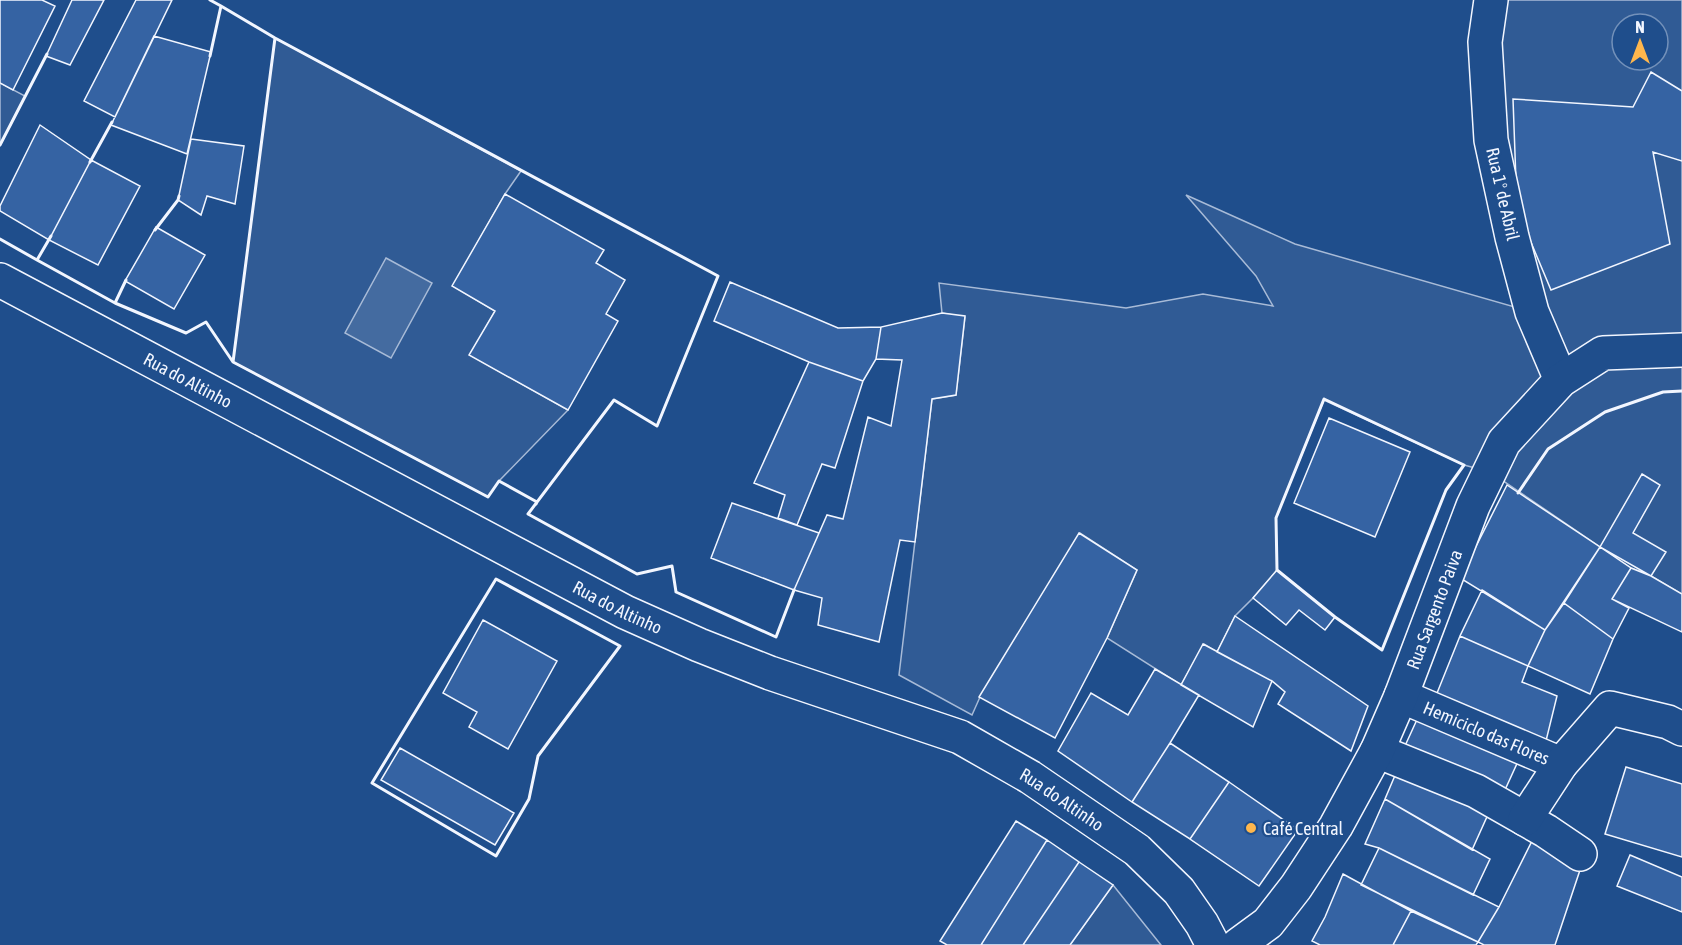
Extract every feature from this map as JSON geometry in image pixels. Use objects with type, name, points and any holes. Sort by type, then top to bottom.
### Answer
[{"type":"street","name":"Rua 1º de Abril","points":[[1491,0],[1485,42],[1491,140],[1512,237],[1532,312],[1561,381]]},
{"type":"street","name":"Rua do Altinho","points":[[0,280],[625,612],[770,673],[960,738],[1030,777],[1137,850],[1179,891],[1202,924],[1213,945]]},
{"type":"street","name":"Rua Sargento Paiva","points":[[1238,945],[1268,923],[1296,887],[1336,826],[1377,751],[1401,696],[1473,506],[1504,442],[1561,381],[1603,353],[1682,350]]},
{"type":"street","name":"Hemiciclo das Flores","points":[[1401,696],[1561,764],[1525,819]]},
{"type":"street","points":[[1561,764],[1610,708],[1668,722],[1682,729]]},
{"type":"street","points":[[1377,751],[1476,791],[1546,831],[1580,854]]},
{"type":"shaded area","points":[[1491,0],[1682,0],[1682,594],[1651,576],[1631,568],[1490,472],[1464,465],[1324,400],[1276,518],[1277,570],[1235,616],[1217,652],[1204,644],[1181,685],[1107,638],[1137,570],[1080,533],[980,697],[972,715],[899,675],[932,399],[956,395],[965,317],[942,313],[939,283],[1126,308],[1203,294],[1273,306],[1256,276],[1186,195],[1295,244],[1532,312],[1491,140]]},
{"type":"shaded area","points":[[275,38],[521,171],[505,194],[453,286],[495,311],[470,355],[568,410],[499,481],[488,497],[233,362]]},
{"type":"shaded area","points":[[0,83],[25,96],[0,145]]},
{"type":"shaded area","points":[[386,258],[432,283],[391,358],[345,333]]},
{"type":"shaded area","points":[[1113,885],[1161,945],[1070,945]]},
{"type":"building","points":[[0,0],[42,0],[55,6],[13,90],[0,83]]},
{"type":"building","points":[[72,0],[104,0],[70,65],[46,56]]},
{"type":"building","points":[[136,0],[172,0],[115,117],[84,101]]},
{"type":"building","points":[[154,36],[211,52],[187,154],[111,125]]},
{"type":"building","points":[[1651,72],[1682,91],[1682,161],[1653,152],[1670,244],[1551,290],[1517,209],[1513,99],[1633,107]]},
{"type":"building","points":[[40,125],[91,160],[49,240],[0,211],[0,206]]},
{"type":"building","points":[[191,139],[244,146],[235,204],[207,196],[201,215],[178,200]]},
{"type":"building","points":[[91,160],[140,186],[98,265],[49,240]]},
{"type":"building","points":[[505,194],[604,250],[596,263],[625,280],[606,314],[618,321],[568,410],[469,355],[495,311],[452,286]]},
{"type":"building","points":[[156,227],[205,255],[174,309],[125,281]]},
{"type":"building","points":[[730,282],[838,328],[881,327],[876,359],[863,381],[809,362],[714,321]]},
{"type":"building","points":[[942,313],[965,316],[956,395],[932,399],[915,542],[900,540],[879,642],[818,625],[822,598],[794,590],[827,515],[843,519],[868,417],[891,426],[902,360],[876,359],[881,327]]},
{"type":"building","points":[[809,362],[863,381],[835,468],[822,464],[797,525],[778,518],[785,495],[754,483]]},
{"type":"building","points":[[1329,418],[1410,452],[1375,537],[1294,503]]},
{"type":"building","points":[[1642,474],[1660,485],[1633,533],[1666,552],[1651,576],[1600,547]]},
{"type":"building","points":[[1507,485],[1600,547],[1545,630],[1460,578]]},
{"type":"building","points":[[732,503],[819,533],[794,590],[711,558]]},
{"type":"building","points":[[1079,533],[1137,570],[1107,638],[1055,738],[979,697]]},
{"type":"building","points":[[1600,547],[1631,568],[1612,599],[1629,608],[1613,639],[1564,603]]},
{"type":"building","points":[[1631,568],[1651,576],[1682,594],[1682,632],[1612,599]]},
{"type":"building","points":[[1277,570],[1335,617],[1325,630],[1299,610],[1286,625],[1253,598]]},
{"type":"building","points":[[1482,590],[1545,630],[1528,666],[1460,636]]},
{"type":"building","points":[[1564,603],[1613,639],[1590,694],[1528,666],[1545,630]]},
{"type":"building","points":[[1235,616],[1368,706],[1351,751],[1278,704],[1285,692],[1272,681],[1217,652]]},
{"type":"building","points":[[483,620],[557,661],[508,749],[469,727],[477,712],[443,693]]},
{"type":"building","points":[[1460,636],[1528,666],[1522,682],[1557,696],[1544,749],[1435,698]]},
{"type":"building","points":[[1203,644],[1272,681],[1253,727],[1181,685]]},
{"type":"building","points":[[1155,669],[1199,695],[1132,802],[1058,751],[1091,693],[1128,715]]},
{"type":"building","points":[[1420,713],[1520,757],[1504,792],[1404,748]]},
{"type":"building","points":[[1170,743],[1229,782],[1190,839],[1132,802]]},
{"type":"building","points":[[400,748],[514,813],[495,845],[381,780]]},
{"type":"building","points":[[1399,766],[1490,810],[1472,850],[1385,799]]},
{"type":"building","points":[[1626,767],[1682,784],[1682,857],[1605,834]]},
{"type":"building","points":[[1229,782],[1298,830],[1259,886],[1190,839]]},
{"type":"building","points":[[1385,799],[1490,859],[1473,895],[1379,848],[1365,844]]},
{"type":"building","points":[[1016,821],[1047,840],[981,945],[947,945],[940,941]]},
{"type":"building","points":[[1533,839],[1582,864],[1555,945],[1484,945],[1478,942],[1499,907]]},
{"type":"building","points":[[1047,840],[1079,862],[1023,945],[981,945]]},
{"type":"building","points":[[1379,848],[1499,907],[1478,942],[1361,885]]},
{"type":"building","points":[[1630,855],[1682,877],[1682,912],[1617,886]]},
{"type":"building","points":[[1079,862],[1113,885],[1070,945],[1023,945]]},
{"type":"building","points":[[1343,874],[1411,911],[1393,945],[1320,945],[1312,941]]},
{"type":"building","points":[[1411,911],[1478,942],[1476,945],[1393,945]]},
{"type":"wall","points":[[210,0],[221,6]]},
{"type":"wall","points":[[210,56],[221,6],[275,38],[718,276],[657,426],[614,400],[528,514],[637,574],[672,566],[676,592],[776,637],[794,590]]},
{"type":"wall","points":[[275,38],[233,362],[488,497],[499,481],[537,502],[536,504]]},
{"type":"wall","points":[[0,145],[47,54]]},
{"type":"wall","points":[[90,162],[112,122]]},
{"type":"wall","points":[[155,230],[179,196]]},
{"type":"wall","points":[[51,236],[37,260],[115,303]]},
{"type":"wall","points":[[0,239],[37,260]]},
{"type":"wall","points":[[126,280],[115,303],[186,333],[206,322],[233,362]]},
{"type":"wall","points":[[1518,493],[1548,449],[1605,412],[1663,392],[1682,391]]},
{"type":"wall","points":[[1324,399],[1464,465],[1446,490],[1382,650],[1335,617],[1277,570],[1276,518],[1324,399]]},
{"type":"wall","points":[[496,579],[620,646],[538,756],[529,799],[496,856],[372,783],[496,579]]},
{"type":"place","name":"Café Central","points":[[1251,828]]}]
